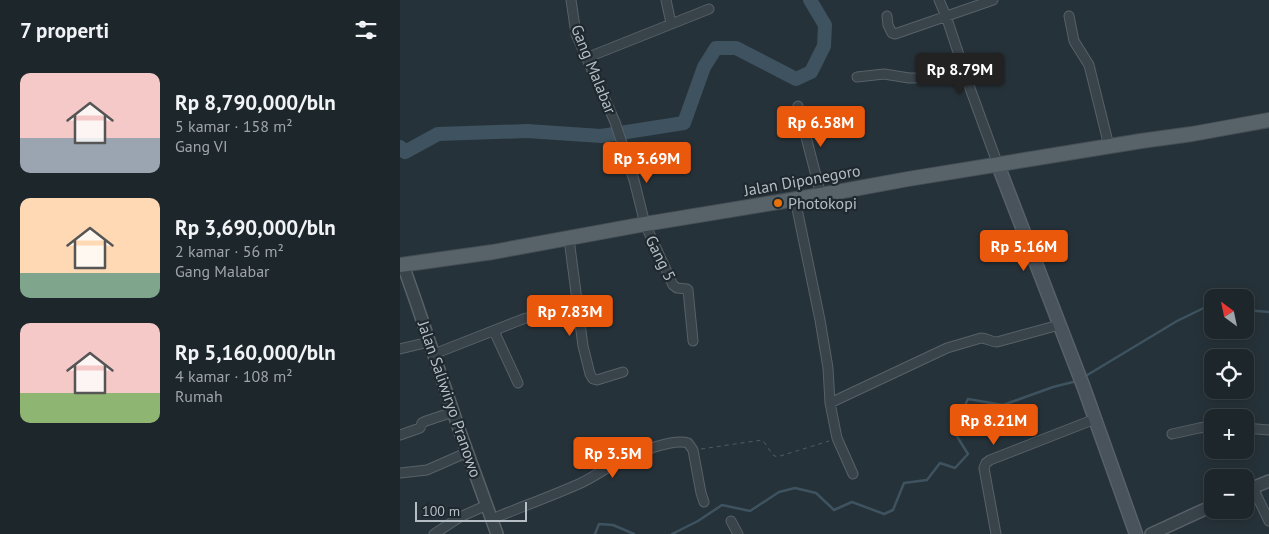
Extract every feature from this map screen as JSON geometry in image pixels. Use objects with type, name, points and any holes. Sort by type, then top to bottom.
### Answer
[{"type":"main road","name":"Jalan Diponegoro","points":[[401,265],[493,252],[908,179],[1269,120]]},
{"type":"main road","points":[[998,165],[1084,388],[1136,534]]},
{"type":"street","name":"Gang Malabar","points":[[571,0],[576,34],[615,122],[634,180],[645,224]]},
{"type":"street","points":[[666,0],[671,23]]},
{"type":"street","points":[[939,0],[998,165]]},
{"type":"street","points":[[887,16],[888,25],[892,33],[896,34],[993,0]]},
{"type":"street","points":[[586,58],[709,9]]},
{"type":"street","points":[[1069,16],[1074,41],[1089,65],[1109,146]]},
{"type":"street","points":[[858,77],[884,74],[909,78],[928,78],[964,68]]},
{"type":"street","points":[[798,106],[821,195]]},
{"type":"street","points":[[795,199],[820,320],[828,368],[830,403],[837,438],[853,474]]},
{"type":"street","name":"Gang 5","points":[[645,224],[673,285],[677,288],[687,288],[688,290],[692,340]]},
{"type":"street","points":[[569,238],[583,346],[590,374],[593,379],[597,380],[623,372]]},
{"type":"street","name":"Jalan Saliwiryo Pranowo","points":[[401,265],[416,302],[497,534]]},
{"type":"street","points":[[434,354],[524,318],[577,304]]},
{"type":"street","points":[[830,403],[947,348],[981,338],[997,342],[1060,325]]},
{"type":"street","points":[[494,331],[518,383]]},
{"type":"street","points":[[400,349],[429,342]]},
{"type":"street","points":[[400,435],[420,428],[422,423],[426,421],[453,412]]},
{"type":"street","points":[[996,534],[984,468],[986,463],[1095,419]]},
{"type":"street","points":[[1172,434],[1204,427]]},
{"type":"street","points":[[1254,429],[1269,430]]},
{"type":"street","points":[[492,519],[581,483],[620,460],[655,447],[684,442],[690,445],[693,450],[700,492],[704,502]]},
{"type":"street","points":[[400,473],[426,470],[468,452]]},
{"type":"street","points":[[1254,487],[1269,481]]},
{"type":"street","points":[[1254,497],[1269,521]]},
{"type":"street","points":[[434,534],[460,517],[487,505]]},
{"type":"street","points":[[1150,534],[1204,510]]},
{"type":"street","points":[[731,521],[738,534]]},
{"type":"path","points":[[693,450],[762,440],[777,457],[837,438]]},
{"type":"waterway","points":[[400,147],[405,152],[438,134],[527,131],[601,136],[684,123],[704,67],[716,48],[736,48],[796,79],[811,72],[824,46],[825,25],[810,0]]},
{"type":"waterway","points":[[1084,377],[1177,321],[1204,308]]},
{"type":"waterway","points":[[1254,311],[1269,312]]},
{"type":"waterway","points":[[672,534],[698,521],[722,505],[750,511],[779,492],[795,488],[816,493],[834,510],[852,502],[884,514],[893,510],[904,483],[927,480],[940,463],[955,468],[968,454],[953,430],[968,399],[1003,405],[1053,387],[1077,381]]},
{"type":"waterway","points":[[595,534],[599,524],[613,525],[634,534]]},
{"type":"place","name":"Photokopi","points":[[778,203]]}]
